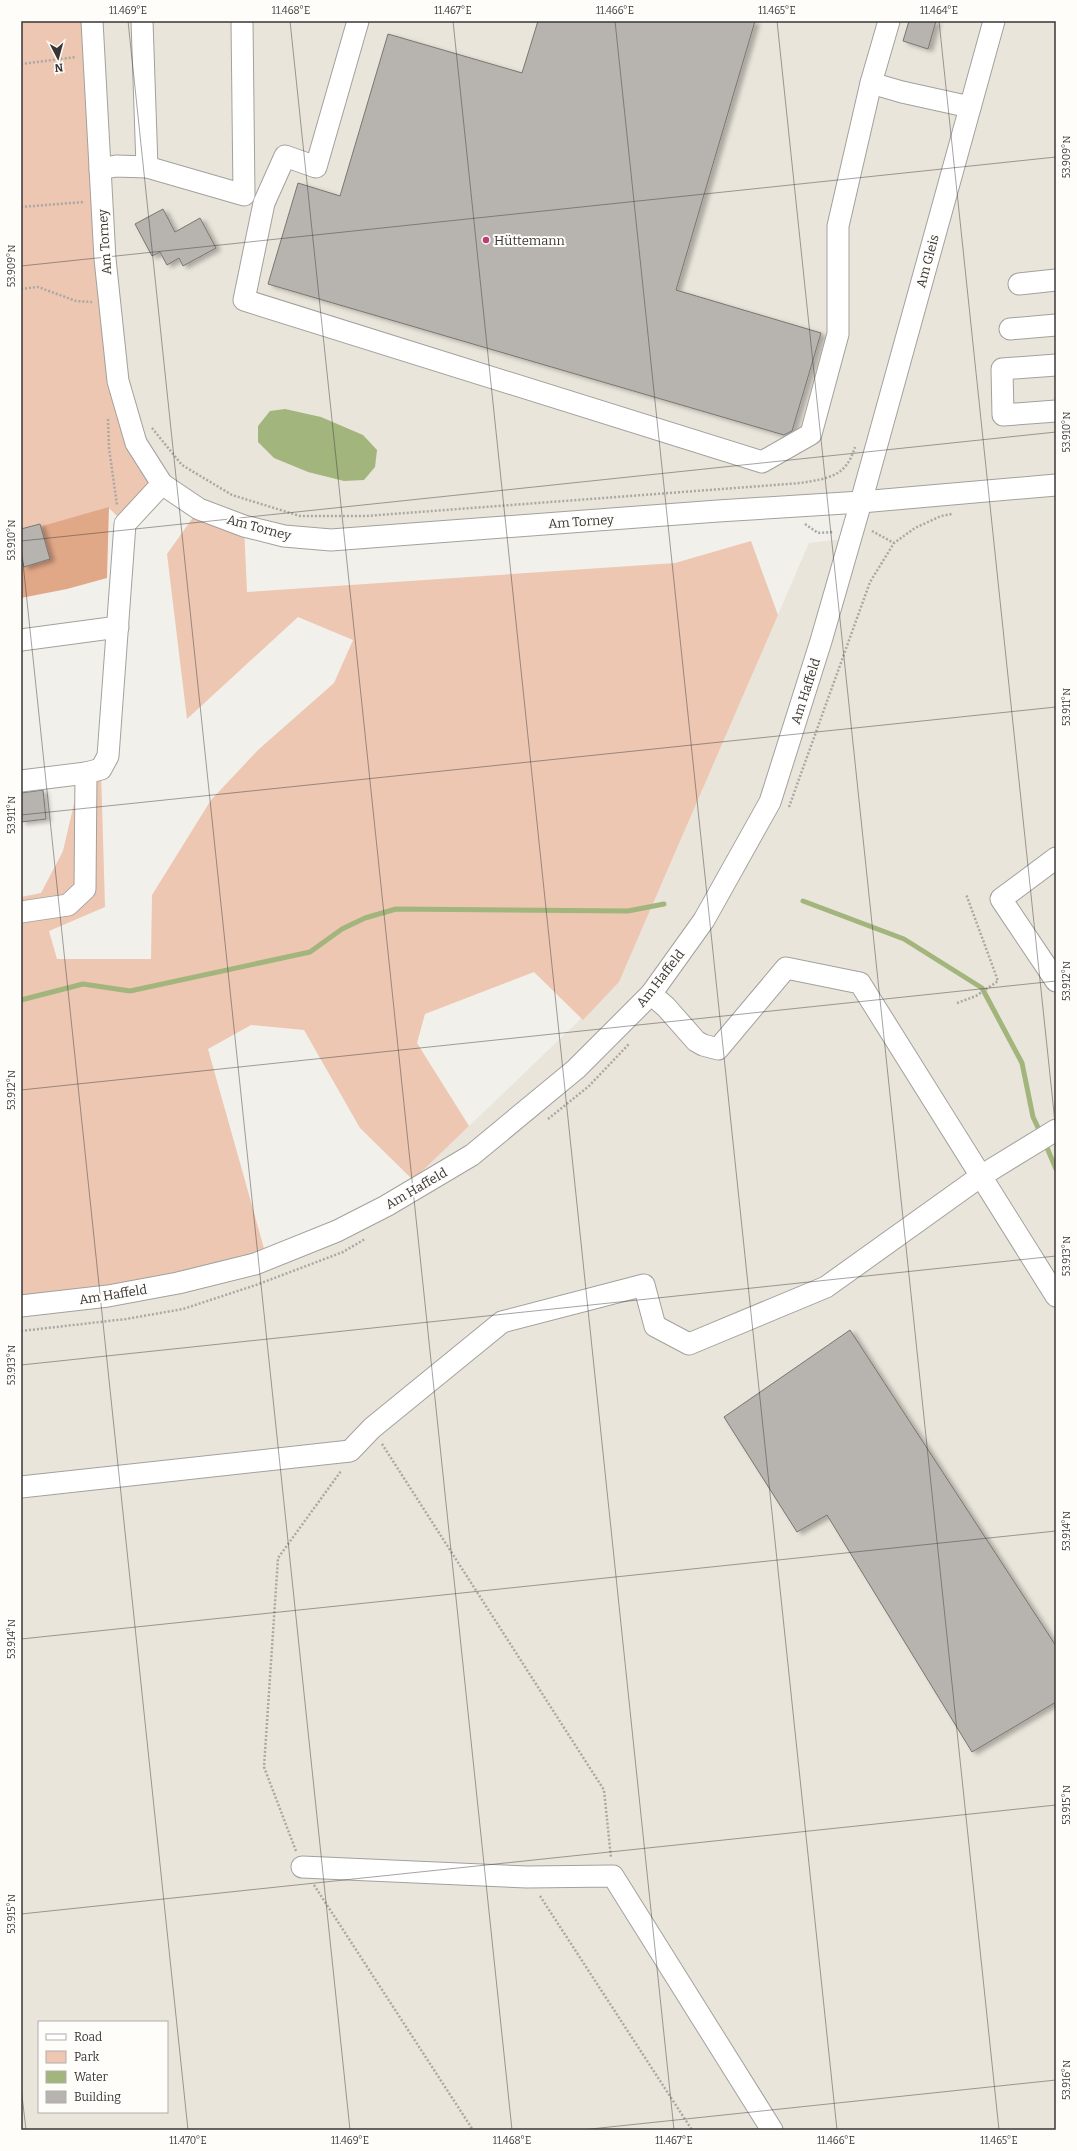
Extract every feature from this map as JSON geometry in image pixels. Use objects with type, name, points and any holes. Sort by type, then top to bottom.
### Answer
[{"type":"street","name":"Am Torney","points":[[92,21],[101,200],[110,303],[120,388],[136,443],[162,484],[199,509],[244,526],[284,536],[331,540],[718,511],[861,502]]},
{"type":"street","points":[[142,21],[147,167]]},
{"type":"street","points":[[242,21],[244,195]]},
{"type":"street","points":[[358,21],[316,167],[285,156],[264,203],[244,300],[762,462],[811,434],[838,334],[838,226],[871,83],[889,21]]},
{"type":"street","name":"Am Gleis","points":[[861,502],[994,21]]},
{"type":"street","points":[[871,83],[902,92],[970,107]]},
{"type":"street","points":[[100,169],[116,166],[147,167],[244,195],[264,203]]},
{"type":"street","points":[[1019,284],[1056,280]]},
{"type":"street","points":[[1010,329],[1056,325]]},
{"type":"street","points":[[1056,365],[1002,369],[1003,415],[1056,411]]},
{"type":"street","points":[[21,781],[86,773],[101,769],[108,756],[125,524],[162,484]]},
{"type":"street","points":[[861,502],[1056,485]]},
{"type":"street","name":"Am Haffeld","points":[[21,1306],[108,1296],[178,1283],[255,1264],[337,1231],[386,1206],[472,1155],[576,1068],[651,994],[704,920],[770,802],[821,641],[861,502]]},
{"type":"street","points":[[21,640],[118,627]]},
{"type":"street","points":[[21,912],[68,905],[85,888],[86,773]]},
{"type":"street","points":[[1056,858],[1002,899],[1056,981]]},
{"type":"street","points":[[651,994],[666,1006],[696,1041],[703,1046],[718,1049],[786,968],[860,983],[1056,1296]]},
{"type":"street","points":[[21,1487],[350,1451],[372,1428],[502,1322],[644,1285],[655,1326],[689,1344],[826,1287],[981,1176],[1056,1130]]},
{"type":"street","points":[[302,1867],[527,1877],[613,1876],[772,2130]]},
{"type":"path","points":[[21,64],[94,55]]},
{"type":"path","points":[[21,207],[101,200]]},
{"type":"path","points":[[21,289],[38,287],[76,301],[110,303]]},
{"type":"path","points":[[147,423],[182,465],[232,495],[300,516],[366,516],[801,483]]},
{"type":"path","points":[[787,811],[870,582],[894,543],[915,528],[941,516],[957,514]]},
{"type":"path","points":[[957,1003],[976,996],[998,981],[966,894]]},
{"type":"path","points":[[547,1119],[589,1086],[633,1041]]},
{"type":"path","points":[[21,1330],[126,1318],[183,1309],[256,1285],[343,1252],[370,1237]]},
{"type":"path","points":[[372,1428],[604,1790],[613,1876]]},
{"type":"path","points":[[344,1467],[278,1558],[264,1767],[302,1867],[473,2130]]},
{"type":"path","points":[[527,1877],[692,2130]]},
{"type":"shaded area","points":[[89,21],[1056,21],[1056,2130],[21,2130],[21,1306],[108,1296],[337,1231],[413,1180],[619,982],[809,543],[851,538],[861,503],[284,536],[162,484],[118,381]]},
{"type":"shaded area","points":[[109,507],[107,578],[67,589],[21,598],[21,532]]},
{"type":"green space","points":[[21,21],[89,21],[118,381],[162,484],[125,524],[109,508],[21,532]]},
{"type":"green space","points":[[199,509],[244,526],[247,592],[675,563],[751,541],[778,615],[619,982],[583,1020],[534,972],[425,1014],[417,1043],[469,1126],[413,1180],[360,1128],[304,1030],[251,1025],[208,1049],[267,1259],[21,1306],[21,897],[41,893],[63,851],[76,795],[74,774],[101,769],[105,907],[49,931],[57,959],[151,959],[152,895],[211,800],[258,750],[334,683],[353,640],[298,617],[187,719],[167,554]]},
{"type":"water","points":[[285,409],[321,417],[363,435],[377,450],[375,467],[364,480],[344,481],[308,472],[274,458],[258,442],[258,426],[270,411]]},
{"type":"building","name":"Hüttemann","points":[[538,21],[755,21],[676,290],[821,333],[792,431],[784,435],[268,284],[298,183],[340,196],[388,34],[522,73]]},
{"type":"building","points":[[909,21],[936,21],[928,49],[903,41]]},
{"type":"building","points":[[163,209],[175,232],[200,218],[216,248],[183,266],[179,258],[167,265],[160,252],[152,256],[135,224]]},
{"type":"building","points":[[40,524],[50,559],[24,567],[21,555],[21,529]]},
{"type":"building","points":[[43,790],[46,819],[21,822],[21,793]]},
{"type":"building","points":[[850,1330],[1056,1646],[1056,1702],[972,1752],[827,1515],[797,1532],[724,1417]]},
{"type":"waterway","points":[[803,901],[904,939],[982,988],[1022,1063],[1033,1117],[1041,1134]]},
{"type":"waterway","points":[[21,1000],[83,984],[130,991],[310,952],[342,929],[365,918],[396,909],[628,911],[664,904]]},
{"type":"waterway","points":[[1045,1143],[1056,1169]]},
{"type":"place","name":"Hüttemann","points":[[486,240]]}]
